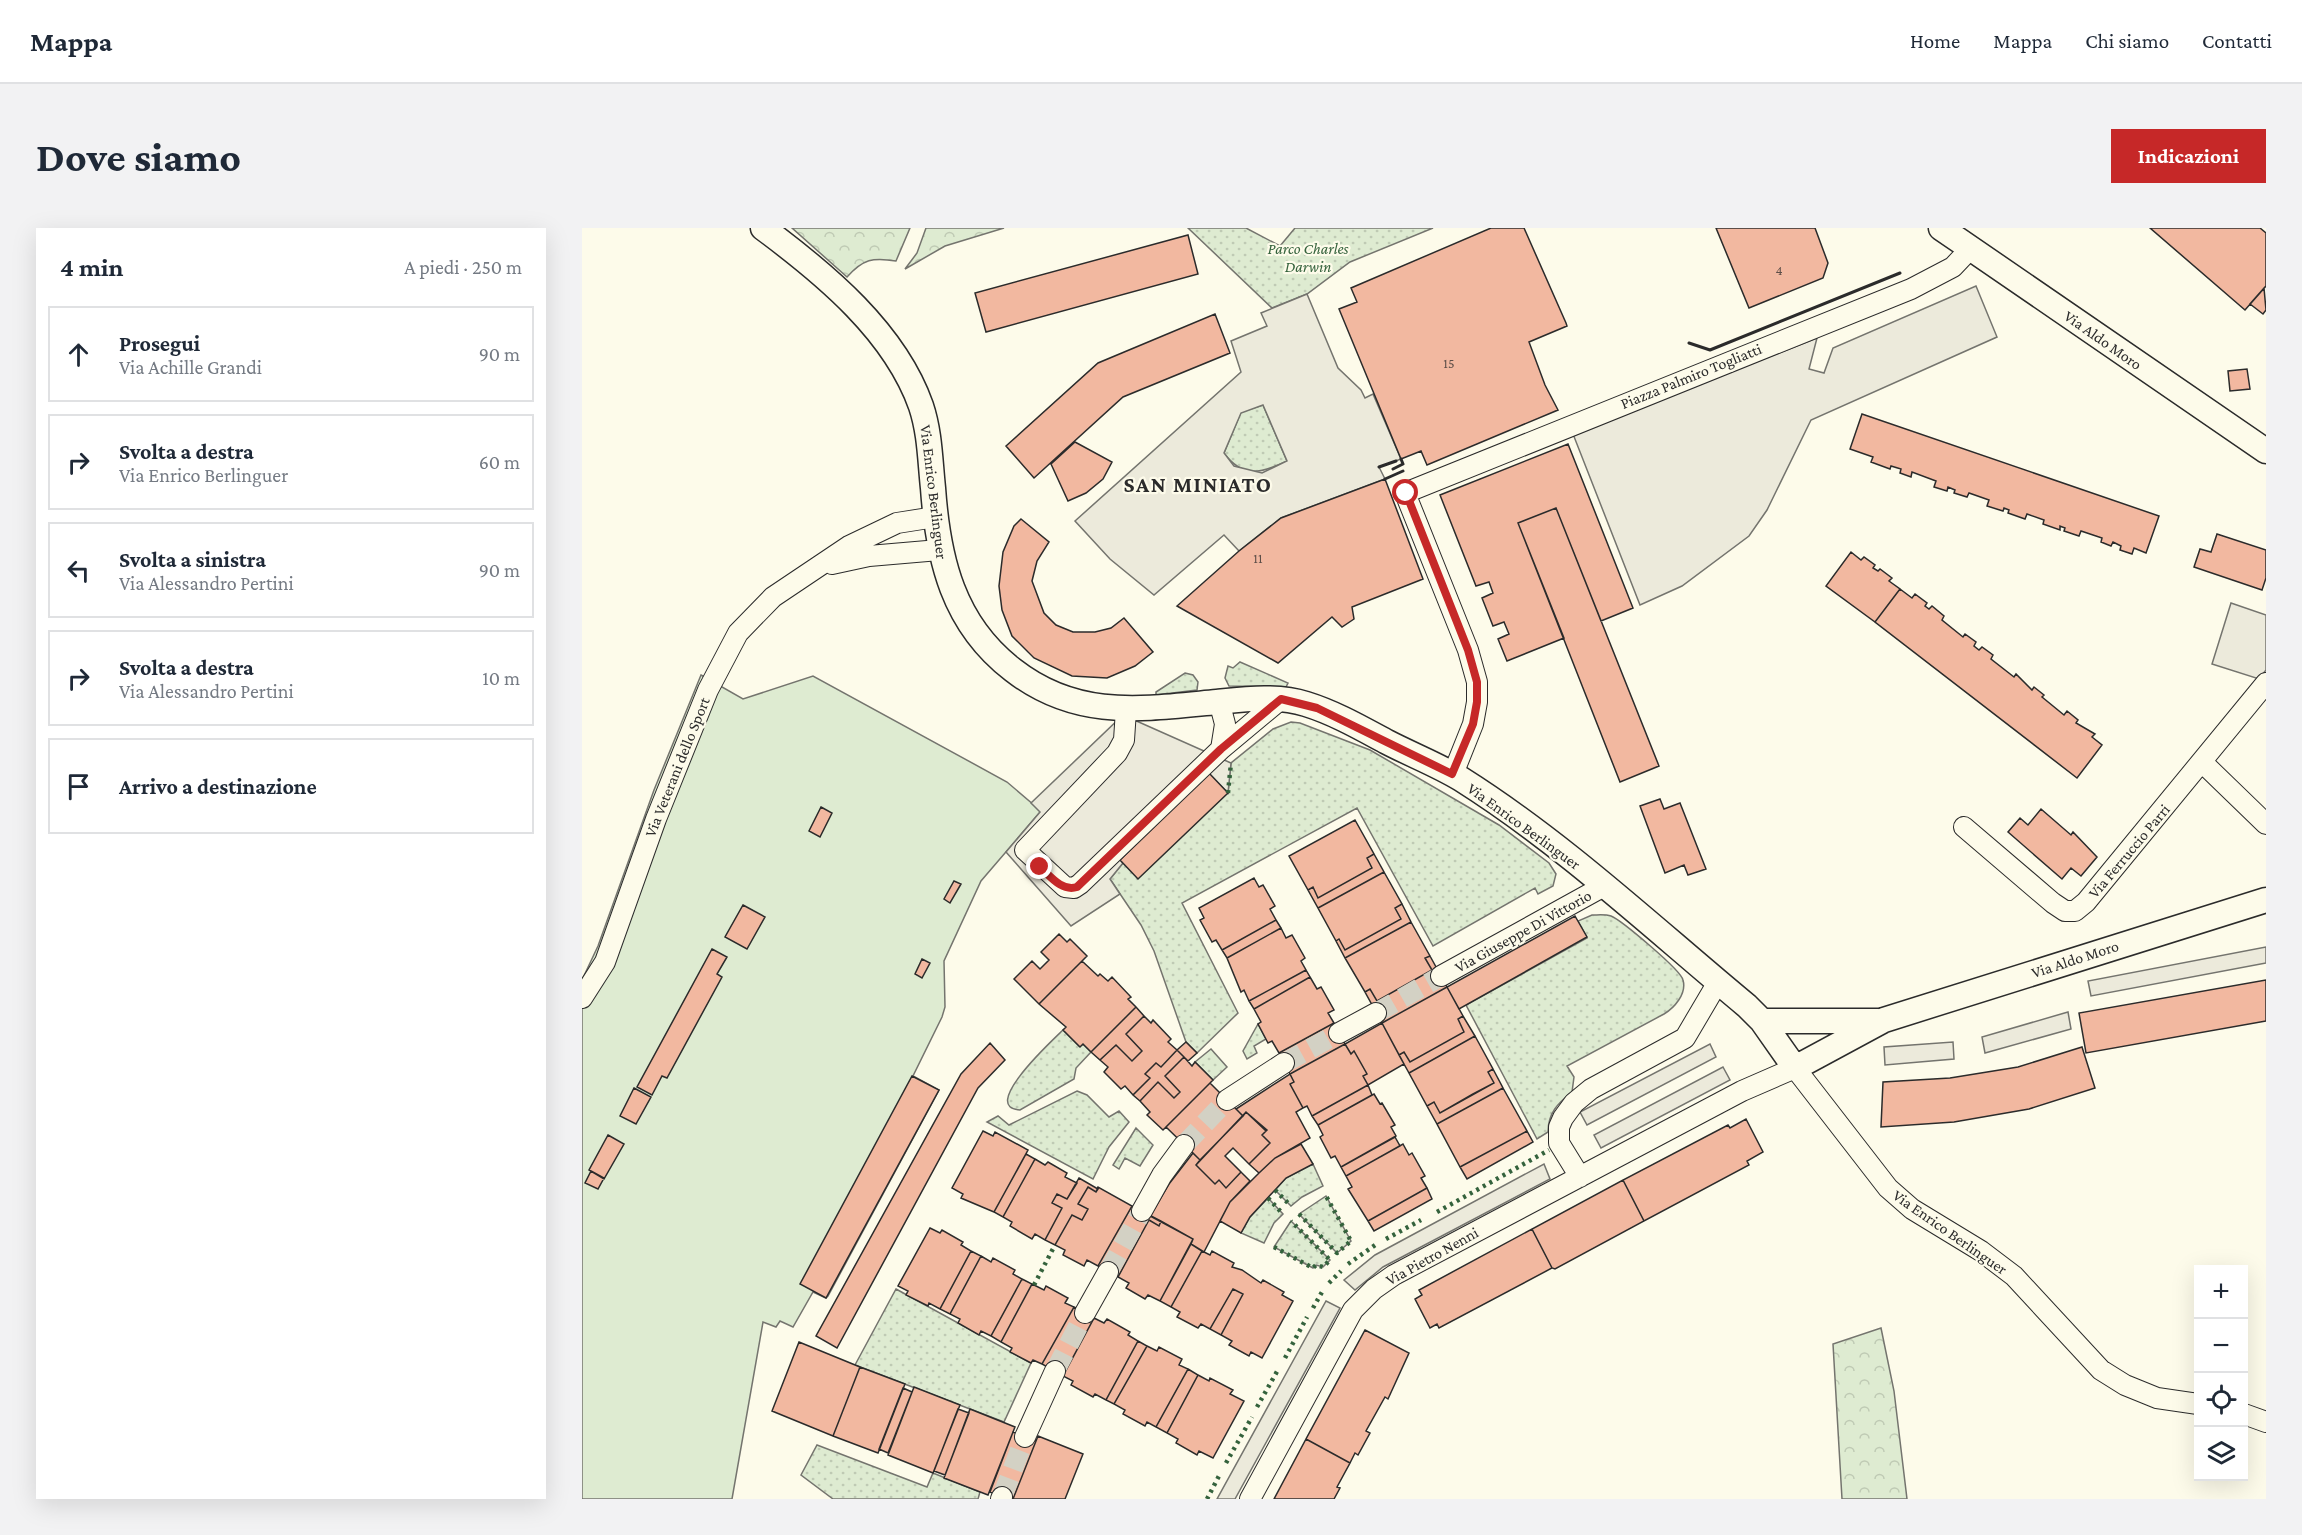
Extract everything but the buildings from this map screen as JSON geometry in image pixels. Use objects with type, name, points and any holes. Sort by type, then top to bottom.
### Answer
[{"type":"street","name":"Via Enrico Berlinguer","points":[[763,228],[845,297],[883,339],[906,371],[922,408],[928,433],[939,550],[949,584],[967,620],[980,639],[1006,665],[1031,683],[1058,696],[1086,705],[1126,710],[1219,701],[1281,699],[1317,708],[1452,774],[1513,815],[1604,886],[1762,1021],[1795,1068],[1893,1194],[2014,1276],[2101,1370],[2125,1385],[2157,1398],[2194,1403]]},
{"type":"street","name":"Via Aldo Moro","points":[[1941,228],[2266,451]]},
{"type":"street","name":"Piazza Palmiro Togliatti","points":[[1452,774],[1473,724],[1477,702],[1477,682],[1468,650],[1406,493],[1911,289],[1953,267],[1971,249]]},
{"type":"street","name":"Via Veterani dello Sport","points":[[582,998],[605,962],[652,827],[708,690],[730,646],[749,621],[773,597],[873,533],[897,523],[935,517]]},
{"type":"street","name":"Via Veterani dello Sport","points":[[818,568],[869,556],[939,550]]},
{"type":"street","name":"Via Ferruccio Parri","points":[[1964,827],[2053,903],[2065,911],[2075,911],[2086,902],[2266,683]]},
{"type":"street","points":[[1126,710],[1124,740],[1117,753],[1024,850],[1065,887],[1071,889],[1080,884],[1221,749],[1281,699]]},
{"type":"street","points":[[1219,701],[1225,724],[1221,749]]},
{"type":"street","points":[[2202,762],[2266,824]]},
{"type":"street","name":"Via Giuseppe Di Vittorio","points":[[1441,976],[1604,886]]},
{"type":"street","name":"Via Aldo Moro","points":[[1795,1068],[1884,1020],[2266,900]]},
{"type":"street","points":[[1580,1177],[1557,1137],[1567,1111],[1591,1089],[1685,1038],[1718,982]]},
{"type":"street","points":[[1339,1033],[1376,1013]]},
{"type":"street","name":"Via Aldo Moro","points":[[1762,1021],[1884,1020]]},
{"type":"street","points":[[1227,1100],[1284,1063]]},
{"type":"street","name":"Via Pietro Nenni","points":[[1250,1499],[1348,1318],[1360,1302],[1394,1275],[1742,1091],[1795,1068]]},
{"type":"street","points":[[1142,1211],[1162,1175],[1184,1145]]},
{"type":"street","points":[[1085,1313],[1108,1272]]},
{"type":"street","points":[[1025,1437],[1055,1371]]},
{"type":"street","points":[[2248,1415],[2266,1422]]},
{"type":"green space","points":[[792,228],[910,228],[896,261],[881,259],[869,261],[858,266],[847,277]]},
{"type":"green space","points":[[926,228],[1004,228],[945,246],[905,269],[917,253]]},
{"type":"green space","name":"Parco Charles Darwin","points":[[1188,228],[1246,228],[1280,246],[1295,228],[1433,228],[1350,262],[1307,294],[1272,308]]},
{"type":"green space","points":[[1263,405],[1287,461],[1261,471],[1246,470],[1238,467],[1224,453],[1241,412]]},
{"type":"green space","points":[[1240,662],[1288,683],[1286,687],[1229,686],[1225,678],[1228,666],[1233,668]]},
{"type":"green space","points":[[1185,673],[1193,675],[1198,682],[1197,690],[1156,695],[1156,692]]},
{"type":"green space","points":[[701,675],[743,699],[813,676],[1007,782],[1041,811],[981,881],[944,961],[945,1007],[913,1076],[939,1090],[828,1296],[826,1298],[813,1292],[793,1327],[780,1321],[776,1327],[763,1322],[732,1499],[582,1499],[582,980],[598,946],[654,790]]},
{"type":"green space","points":[[1291,722],[1300,723],[1370,750],[1499,825],[1549,863],[1556,874],[1553,886],[1538,894],[1535,888],[1433,946],[1357,808],[1182,903],[1238,1013],[1197,1053],[1186,1042],[1154,951],[1141,925],[1110,879],[1123,863],[1228,793],[1231,763],[1273,729]]},
{"type":"green space","points":[[1592,915],[1611,916],[1638,935],[1680,975],[1684,985],[1683,990],[1672,1008],[1664,1014],[1567,1066],[1574,1077],[1572,1092],[1555,1109],[1548,1125],[1548,1132],[1537,1139],[1466,1005],[1587,938],[1578,921]]},
{"type":"green space","points":[[1258,1024],[1266,1039],[1254,1046],[1257,1053],[1247,1059],[1243,1051]]},
{"type":"green space","points":[[1063,1030],[1079,1046],[1083,1044],[1091,1052],[1076,1068],[1074,1079],[1020,1110],[1009,1106],[1008,1098],[1013,1086],[1035,1058]]},
{"type":"green space","points":[[1211,1049],[1227,1067],[1213,1080],[1195,1062]]},
{"type":"green space","points":[[1077,1091],[1087,1095],[1109,1117],[1119,1111],[1129,1122],[1109,1147],[1093,1179],[987,1122],[998,1116],[1009,1125]]},
{"type":"green space","points":[[1136,1128],[1153,1145],[1140,1166],[1125,1158],[1119,1169],[1113,1165]]},
{"type":"green space","points":[[1313,1164],[1323,1186],[1302,1197],[1291,1206],[1275,1190],[1286,1178]]},
{"type":"green space","points":[[1326,1196],[1351,1241],[1337,1253],[1299,1214]]},
{"type":"green space","points":[[1268,1198],[1283,1214],[1274,1223],[1264,1243],[1241,1233],[1250,1217]]},
{"type":"green space","points":[[1291,1221],[1330,1260],[1323,1267],[1316,1265],[1313,1268],[1274,1247]]},
{"type":"green space","points":[[896,1289],[1031,1363],[1004,1422],[855,1365]]},
{"type":"green space","points":[[1881,1328],[1894,1391],[1907,1499],[1842,1499],[1833,1344]]},
{"type":"green space","points":[[817,1445],[927,1487],[933,1473],[980,1492],[978,1499],[833,1499],[801,1475]]},
{"type":"shaded area","points":[[1976,286],[1997,337],[1811,420],[1767,510],[1749,536],[1682,586],[1640,605],[1573,434],[1817,338],[1809,369],[1824,373],[1833,348]]},
{"type":"shaded area","points":[[1307,294],[1338,368],[1361,390],[1365,398],[1373,394],[1401,459],[1379,467],[1385,479],[1281,518],[1239,551],[1224,535],[1154,595],[1110,559],[1075,521],[1241,372],[1231,341],[1267,326],[1261,313]],"holes":[[[1263,405],[1287,461],[1262,473],[1234,466],[1224,453],[1241,413]]]},
{"type":"shaded area","points":[[2231,603],[2266,615],[2266,670],[2259,679],[2212,664]]},
{"type":"shaded area","points":[[1123,715],[1231,763],[1228,793],[1209,774],[1120,859],[1123,863],[1110,879],[1120,894],[1071,926],[1006,852],[1040,812],[1031,803]]},
{"type":"shaded area","points":[[2266,947],[2266,963],[2091,996],[2088,981]]},
{"type":"shaded area","points":[[2068,1012],[2071,1029],[1985,1053],[1982,1037]]},
{"type":"shaded area","points":[[1953,1042],[1954,1059],[1885,1065],[1884,1047]]},
{"type":"shaded area","points":[[1710,1044],[1716,1057],[1587,1125],[1580,1112]]},
{"type":"shaded area","points":[[1723,1067],[1730,1080],[1601,1148],[1594,1135]]},
{"type":"shaded area","points":[[1544,1164],[1550,1179],[1383,1267],[1355,1290],[1344,1280],[1375,1255]]},
{"type":"shaded area","points":[[1326,1301],[1340,1308],[1235,1499],[1217,1499]]},
{"type":"tunnel","points":[[1376,1013],[1441,976]]},
{"type":"tunnel","points":[[1284,1063],[1339,1033]]},
{"type":"tunnel","points":[[1184,1145],[1227,1100]]},
{"type":"tunnel","points":[[1108,1272],[1142,1211]]},
{"type":"tunnel","points":[[1055,1371],[1085,1313]]},
{"type":"tunnel","points":[[1002,1497],[1025,1437]]},
{"type":"hedge","points":[[1228,793],[1231,763]]},
{"type":"hedge","points":[[1437,1212],[1549,1150]]},
{"type":"hedge","points":[[1275,1190],[1291,1206]]},
{"type":"hedge","points":[[1299,1214],[1337,1253],[1351,1241],[1326,1196]]},
{"type":"hedge","points":[[1268,1198],[1283,1214]]},
{"type":"hedge","points":[[1386,1239],[1421,1220]]},
{"type":"hedge","points":[[1274,1247],[1313,1268],[1316,1265],[1323,1267],[1330,1260],[1291,1221]]},
{"type":"hedge","points":[[1348,1264],[1378,1243]]},
{"type":"hedge","points":[[1034,1285],[1055,1245]]},
{"type":"hedge","points":[[1329,1283],[1341,1271]]},
{"type":"hedge","points":[[1313,1308],[1322,1292]]},
{"type":"hedge","points":[[1285,1358],[1307,1317]]},
{"type":"hedge","points":[[1257,1407],[1279,1368]]},
{"type":"hedge","points":[[1226,1463],[1252,1417]]},
{"type":"hedge","points":[[1207,1499],[1220,1474]]},
{"type":"wall","points":[[1689,343],[1710,350],[1900,273]]},
{"type":"wall","points":[[1393,469],[1403,464],[1401,459]]},
{"type":"wall","points":[[1379,467],[1396,461]]},
{"type":"wall","points":[[1385,479],[1403,471]]},
{"type":"district","name":"SAN MINIATO","points":[[1198,484]]},
{"type":"route","points":[[1040,867],[1062,886],[1071,889],[1077,887],[1221,749],[1281,699],[1317,708],[1452,774],[1469,739],[1476,712],[1477,682],[1460,627],[1406,493]]}]
